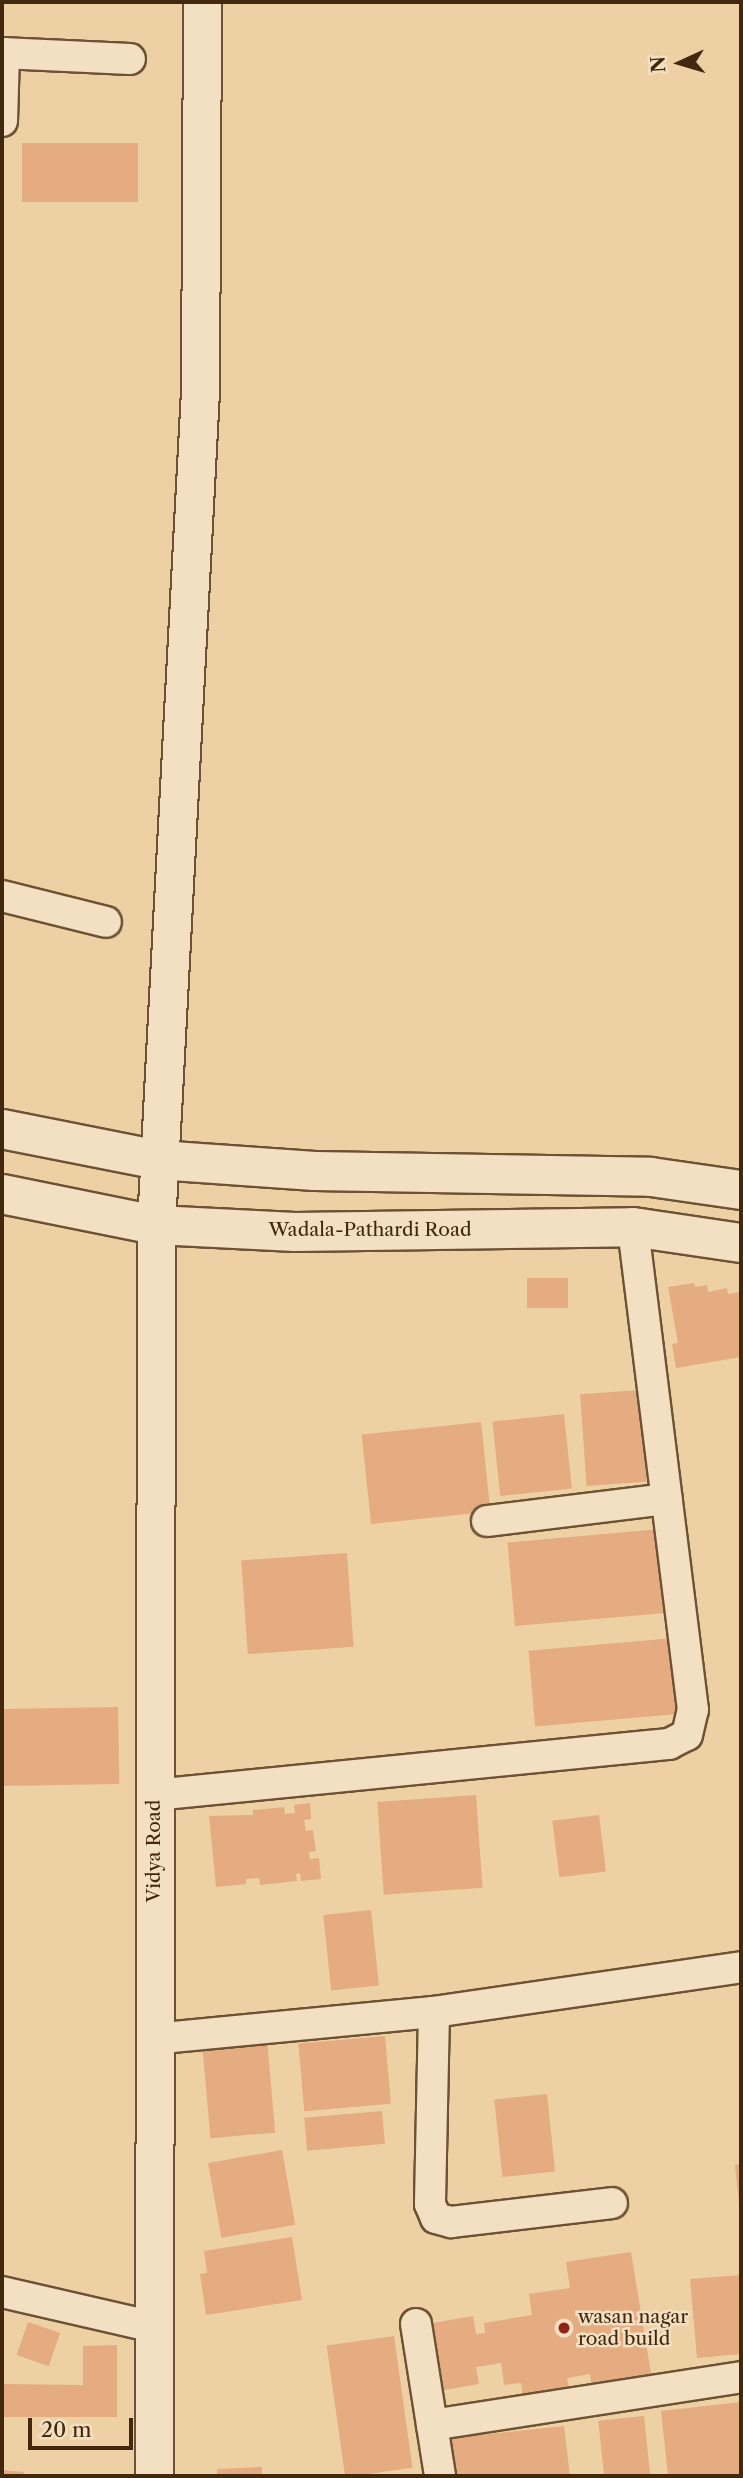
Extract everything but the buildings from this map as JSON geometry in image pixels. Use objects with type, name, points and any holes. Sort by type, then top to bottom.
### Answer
[{"type":"main road","points":[[2,1129],[158,1160],[315,1171],[651,1177],[741,1189]]},
{"type":"main road","name":"Wadala-Pathardi Road","points":[[2,1194],[156,1225],[295,1232],[633,1227],[741,1243]]},
{"type":"street","name":"Vidya Road","points":[[154,2476],[156,1225],[200,391],[202,2]]},
{"type":"street","points":[[2,121],[3,53],[130,59]]},
{"type":"street","points":[[2,896],[106,922]]},
{"type":"street","points":[[154,1795],[669,1745],[687,1735],[693,1710],[633,1227]]},
{"type":"street","points":[[487,1521],[667,1499]]},
{"type":"street","points":[[153,2039],[434,2012],[741,1967]]},
{"type":"street","points":[[434,2012],[430,2204],[436,2218],[451,2222],[612,2203]]},
{"type":"street","points":[[2,2292],[154,2327]]},
{"type":"street","points":[[416,2325],[440,2476]]},
{"type":"street","points":[[432,2425],[741,2377]]},
{"type":"place","name":"wasan nagar road build","points":[[564,2328]]}]
